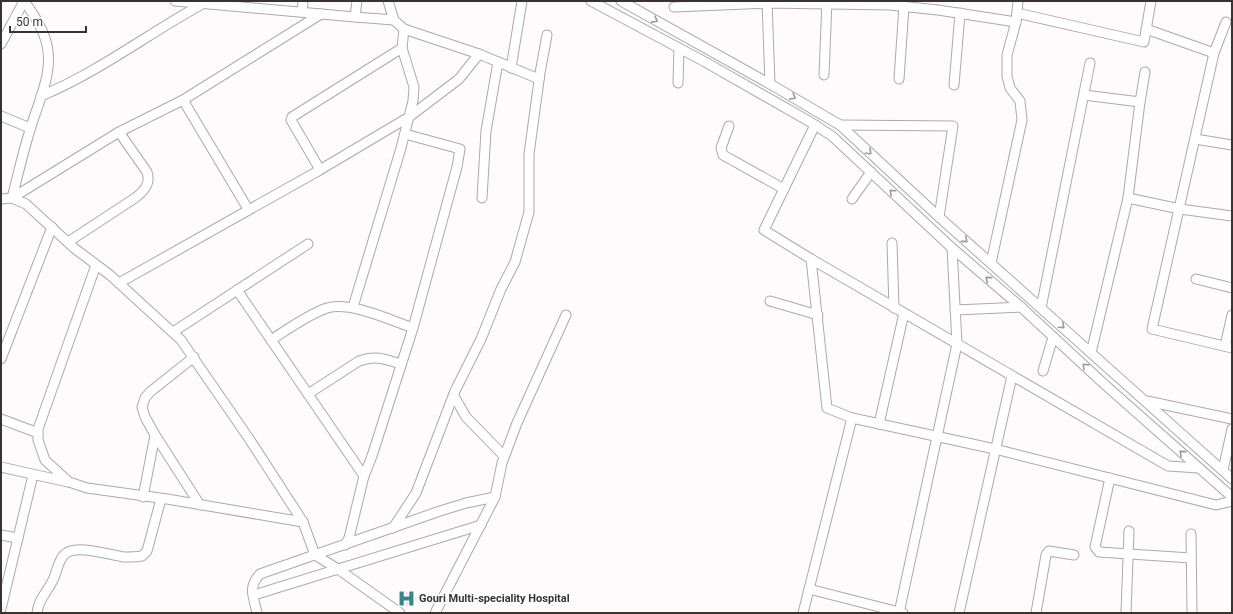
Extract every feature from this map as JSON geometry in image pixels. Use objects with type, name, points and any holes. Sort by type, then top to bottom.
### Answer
[{"type":"street","points":[[1,44],[24,1],[34,16],[46,41],[48,55],[46,79],[30,128],[12,198]]},
{"type":"street","points":[[175,1],[204,2],[394,20]]},
{"type":"street","points":[[302,12],[303,1]]},
{"type":"street","points":[[355,17],[357,1]]},
{"type":"street","points":[[388,1],[394,20],[404,29],[479,54],[539,79]]},
{"type":"street","points":[[511,68],[522,1]]},
{"type":"street","points":[[591,1],[679,48],[832,136],[952,248],[1021,307],[1103,383],[1232,497]]},
{"type":"street","points":[[621,1],[770,84],[840,126],[939,217],[1232,479]]},
{"type":"street","points":[[992,263],[1022,120],[1020,101],[1010,88],[1007,76],[1007,55],[1016,22],[1018,1]]},
{"type":"street","points":[[1018,12],[1144,42],[1151,1]]},
{"type":"street","points":[[41,96],[64,87],[204,2]]},
{"type":"street","points":[[767,2],[770,84]]},
{"type":"street","points":[[674,7],[711,3],[767,2],[890,3],[904,6],[938,5],[960,13],[1016,22]]},
{"type":"street","points":[[824,75],[827,3]]},
{"type":"street","points":[[899,79],[904,6]]},
{"type":"street","points":[[954,85],[960,13]]},
{"type":"street","points":[[1,199],[12,198],[118,132],[183,100],[321,14]]},
{"type":"street","points":[[1226,22],[1214,53],[1152,329],[1228,347],[1232,315]]},
{"type":"street","points":[[353,307],[405,134],[413,101],[414,87],[402,48],[404,29]]},
{"type":"street","points":[[1146,29],[1214,53]]},
{"type":"street","points":[[394,528],[416,493],[454,396],[481,339],[501,289],[515,262],[529,212],[529,154],[539,79],[547,35]]},
{"type":"street","points":[[318,171],[319,168],[291,120],[292,117],[402,48]]},
{"type":"street","points":[[678,83],[679,48]]},
{"type":"street","points":[[119,283],[248,209],[318,171],[409,117],[459,79],[479,54]]},
{"type":"street","points":[[482,198],[486,131],[498,62]]},
{"type":"street","points":[[1041,308],[1090,63]]},
{"type":"street","points":[[1091,353],[1128,198],[1145,72]]},
{"type":"street","points":[[1084,95],[1140,102]]},
{"type":"street","points":[[183,100],[248,209]]},
{"type":"street","points":[[1,116],[30,128]]},
{"type":"street","points":[[815,125],[764,230],[894,308],[1168,466],[1199,468]]},
{"type":"street","points":[[729,126],[721,148],[724,155],[784,188]]},
{"type":"street","points":[[840,126],[953,126],[939,217]]},
{"type":"street","points":[[68,242],[144,192],[148,184],[149,178],[147,172],[118,132]]},
{"type":"street","points":[[345,545],[349,538],[364,476],[372,456],[412,328],[457,167],[460,149],[405,134]]},
{"type":"street","points":[[1195,139],[1232,145]]},
{"type":"street","points":[[852,200],[871,172]]},
{"type":"street","points":[[12,198],[26,204],[68,242],[119,283],[181,340],[250,440],[303,522],[315,555],[338,569],[400,613]]},
{"type":"street","points":[[1128,198],[1180,209],[1232,216]]},
{"type":"street","points":[[1,359],[52,227]]},
{"type":"street","points":[[892,243],[894,308]]},
{"type":"street","points":[[173,332],[308,244]]},
{"type":"street","points":[[810,589],[901,613],[957,344],[952,248]]},
{"type":"street","points":[[811,259],[827,408],[852,418],[995,449],[1216,505],[1232,501]]},
{"type":"street","points":[[69,482],[46,460],[38,440],[38,429],[96,264]]},
{"type":"street","points":[[1196,279],[1232,288]]},
{"type":"street","points":[[237,290],[364,476]]},
{"type":"street","points":[[770,301],[818,315]]},
{"type":"street","points":[[271,340],[319,311],[329,307],[353,307],[412,328]]},
{"type":"street","points":[[955,310],[1021,307]]},
{"type":"street","points":[[879,424],[904,313]]},
{"type":"street","points":[[435,613],[495,497],[504,456],[517,422],[566,315]]},
{"type":"street","points":[[1044,371],[1053,336]]},
{"type":"street","points":[[194,357],[150,392],[145,398],[142,407],[145,417],[155,435],[200,506]]},
{"type":"street","points":[[308,394],[359,362],[368,358],[378,357],[401,364]]},
{"type":"street","points":[[959,613],[1012,376]]},
{"type":"street","points":[[454,396],[466,417],[504,456]]},
{"type":"street","points":[[1146,401],[1232,419]]},
{"type":"street","points":[[803,613],[852,418]]},
{"type":"street","points":[[1,419],[38,433]]},
{"type":"street","points":[[1223,470],[1232,429]]},
{"type":"street","points":[[143,496],[155,435]]},
{"type":"street","points":[[1,467],[69,482],[87,488],[303,522]]},
{"type":"street","points":[[1,609],[33,475]]},
{"type":"street","points":[[1110,478],[1096,547],[1099,552],[1191,558]]},
{"type":"street","points":[[257,613],[251,587],[254,580],[260,574],[446,509],[495,497]]},
{"type":"street","points":[[37,613],[39,601],[48,591],[64,554],[72,550],[81,550],[124,557],[142,556],[147,551],[160,499]]},
{"type":"street","points":[[254,595],[481,524]]},
{"type":"street","points":[[1126,613],[1129,531]]},
{"type":"street","points":[[1,534],[18,538]]},
{"type":"street","points":[[1191,534],[1192,613]]},
{"type":"street","points":[[1036,613],[1046,554],[1049,551],[1074,555]]},
{"type":"building","points":[[405,591],[414,595],[408,606],[400,603]]},
{"type":"place","name":"Gouri Multi-speciality Hospital","points":[[406,598]]}]
